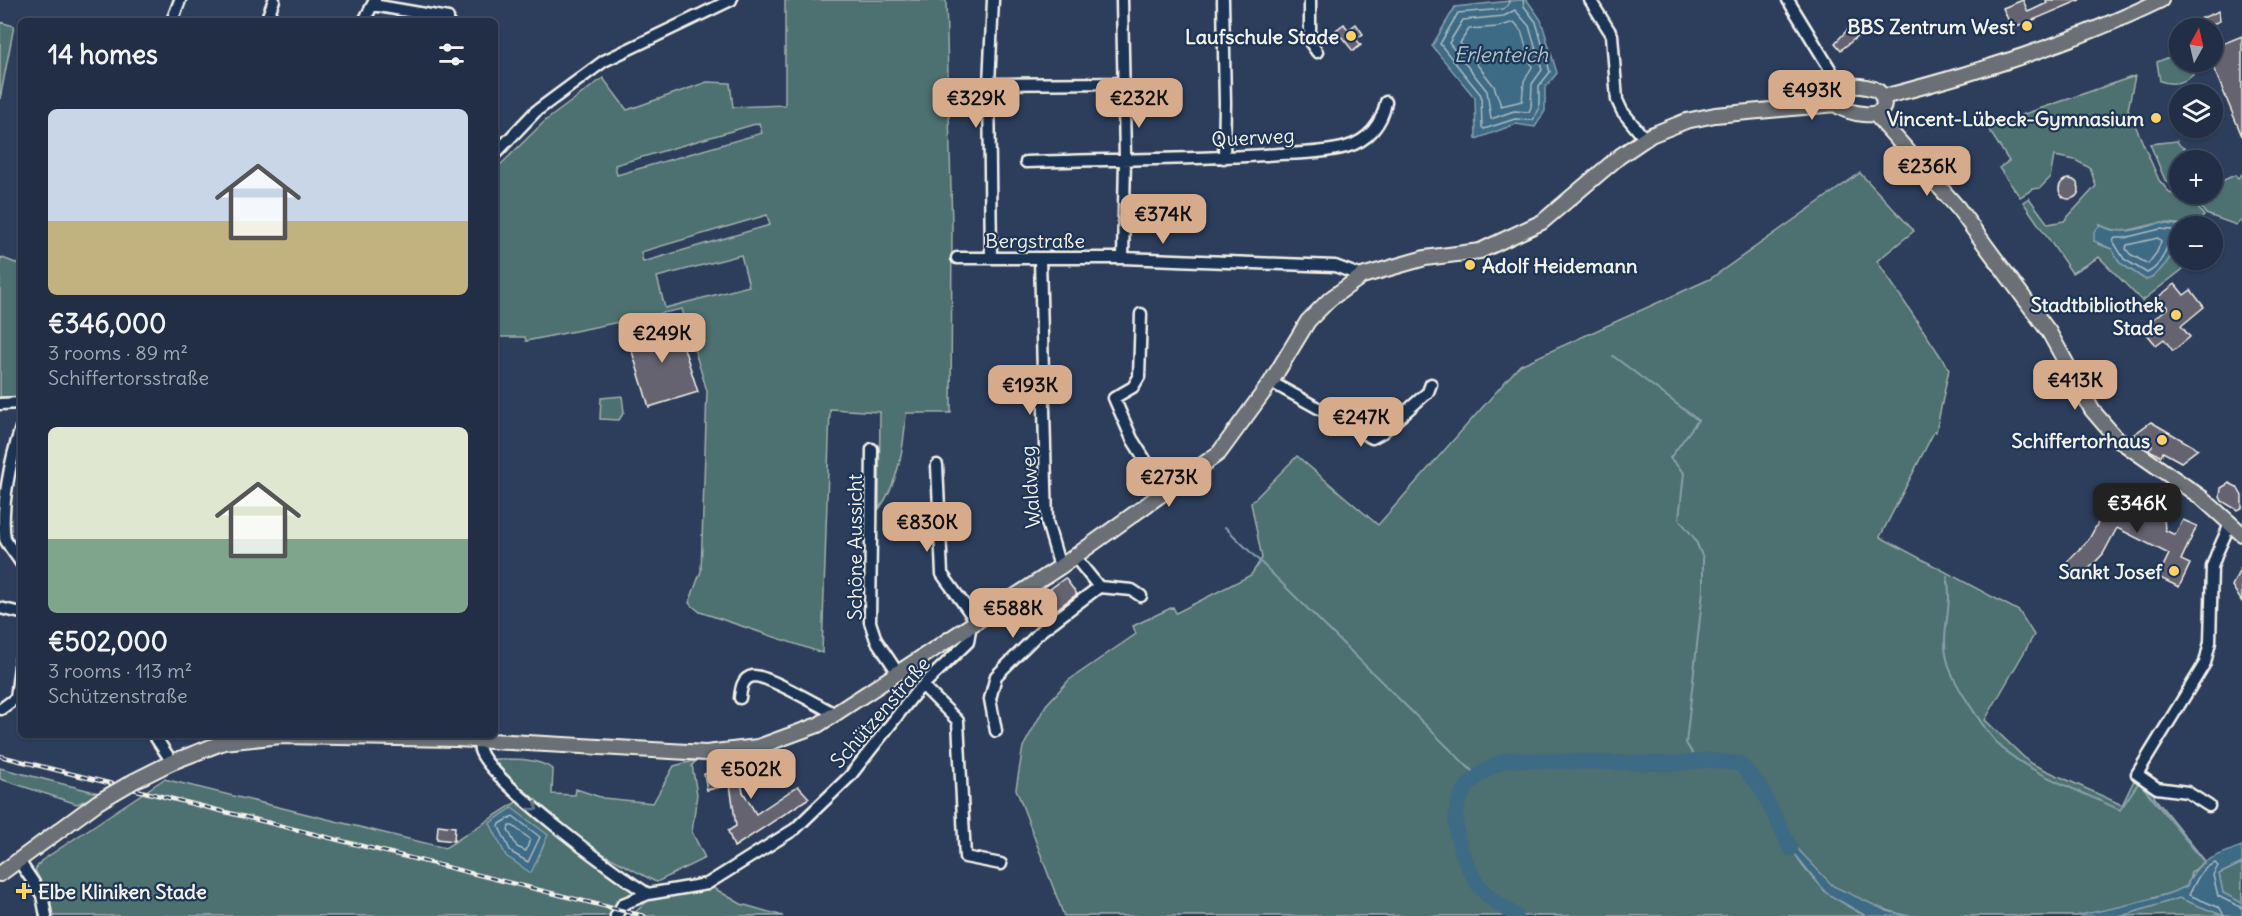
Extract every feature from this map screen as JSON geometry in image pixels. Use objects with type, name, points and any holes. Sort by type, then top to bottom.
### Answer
[{"type":"main road","points":[[1837,94],[1847,111],[1880,106],[2052,45],[2128,16],[2161,0]]},
{"type":"main road","points":[[459,738],[480,746],[706,753],[758,747],[818,725],[1075,557],[1219,453],[1271,382],[1308,321],[1330,299],[1362,276],[1425,258],[1480,251],[1542,222],[1620,156],[1645,140],[1686,121],[1788,108],[1837,94],[1872,89],[1903,145],[1958,208],[2049,332],[2092,410],[2110,432],[2203,499],[2242,534]]},
{"type":"main road","points":[[1788,108],[1807,111],[1823,110],[1864,118],[1873,122],[1889,137],[1903,145]]},
{"type":"main road","points":[[0,874],[98,802],[134,781],[172,762],[224,742],[262,738]]},
{"type":"street","points":[[173,18],[180,0]]},
{"type":"street","points":[[267,18],[274,0]]},
{"type":"street","points":[[498,151],[535,112],[604,61],[731,0]]},
{"type":"street","points":[[991,258],[989,84],[993,0]]},
{"type":"street","points":[[1122,0],[1125,158],[1123,258]]},
{"type":"street","points":[[1223,0],[1224,158]]},
{"type":"street","points":[[1310,0],[1310,42],[1317,52]]},
{"type":"street","points":[[1590,0],[1612,35],[1617,100],[1622,111],[1645,140]]},
{"type":"street","points":[[1788,0],[1837,94]]},
{"type":"street","points":[[366,18],[374,2],[448,18]]},
{"type":"street","points":[[989,84],[1124,83]]},
{"type":"street","name":"Querweg","points":[[1026,162],[1125,158],[1224,158],[1347,147],[1373,131],[1383,118],[1386,102]]},
{"type":"street","name":"Bergstraße","points":[[957,258],[1123,258],[1335,266],[1362,276]]},
{"type":"street","name":"Waldweg","points":[[1040,259],[1047,522],[1060,567]]},
{"type":"street","points":[[1141,314],[1139,377],[1133,387],[1114,398],[1132,439],[1165,491]]},
{"type":"street","points":[[1271,382],[1372,438],[1383,432],[1428,392],[1431,384]]},
{"type":"street","points":[[0,404],[18,403]]},
{"type":"street","points":[[18,438],[1,506],[1,524],[5,539],[18,558]]},
{"type":"street","name":"Schöne Aussicht","points":[[872,449],[870,622],[876,640],[898,673]]},
{"type":"street","points":[[937,465],[942,574],[974,622]]},
{"type":"street","points":[[2209,806],[2187,792],[2157,788],[2137,774],[2205,663],[2210,642],[2212,567],[2231,522]]},
{"type":"street","points":[[1075,557],[1099,587]]},
{"type":"street","points":[[996,730],[990,699],[996,676],[1041,631],[1099,587],[1132,590],[1142,596]]},
{"type":"street","points":[[0,608],[18,612]]},
{"type":"street","name":"Schützenstraße","points":[[616,916],[623,904],[648,894],[707,884],[795,829],[850,776],[916,692],[968,642],[974,622]]},
{"type":"street","points":[[740,698],[741,686],[746,679],[755,676],[835,714]]},
{"type":"street","points":[[1,709],[16,698],[18,682]]},
{"type":"street","points":[[923,686],[958,721],[964,857],[1001,864]]},
{"type":"street","points":[[156,738],[172,762]]},
{"type":"street","points":[[480,746],[491,766],[535,808],[620,877],[648,894]]},
{"type":"street","points":[[19,861],[42,895],[46,916]]},
{"type":"green space","points":[[785,0],[946,0],[952,226],[951,413],[906,413],[904,438],[896,475],[879,509],[880,412],[830,409],[822,653],[700,612],[689,603],[701,571],[707,391],[682,309],[526,341],[525,337],[498,337],[498,167],[545,121],[603,78],[627,110],[707,82],[730,83],[733,107],[785,105]],"holes":[[[759,123],[762,133],[617,175],[615,165]],[[767,215],[770,225],[643,262],[641,252]],[[741,255],[749,286],[665,308],[657,277]]]},
{"type":"green space","points":[[0,22],[14,26],[0,99]]},
{"type":"green space","points":[[2169,57],[2169,72],[2194,72],[2193,75],[2177,83],[2160,81],[2157,62]]},
{"type":"green space","points":[[2135,76],[2128,109],[2159,180],[2169,192],[2169,204],[2195,204],[2204,216],[2169,216],[2169,223],[2123,231],[2108,229],[2100,225],[2098,244],[2112,249],[2120,263],[2146,280],[2169,259],[2169,270],[2182,270],[2142,301],[2099,257],[2072,273],[2023,202],[2029,198],[2048,224],[2064,221],[2096,186],[2090,168],[2075,160],[2054,156],[2050,178],[2040,188],[2033,189],[2020,197],[1999,168],[2009,161],[1987,127]]},
{"type":"green space","points":[[2177,141],[2181,146],[2190,150],[2169,150],[2169,183],[2165,180],[2150,144]]},
{"type":"green space","points":[[1860,173],[1914,231],[1877,261],[1949,369],[1936,432],[1880,537],[2019,611],[2034,635],[1985,720],[2030,763],[2122,805],[2137,774],[2157,788],[2154,797],[2205,861],[2191,873],[2187,886],[2174,892],[2111,910],[2076,916],[1908,916],[1857,899],[1831,885],[1802,855],[1766,797],[1793,851],[1804,867],[1830,894],[1866,916],[1064,916],[1016,789],[1023,747],[1046,705],[1069,680],[1136,634],[1133,626],[1173,607],[1176,613],[1251,575],[1262,558],[1251,503],[1297,456],[1378,525],[1520,365],[1710,279]]},
{"type":"green space","points":[[2242,174],[2242,220],[2236,225],[2223,220],[2223,216],[2206,214],[2199,204],[2223,204],[2223,180],[2235,175],[2238,178]]},
{"type":"green space","points":[[0,257],[18,264],[18,397],[0,397]]},
{"type":"green space","points":[[622,396],[624,412],[619,420],[600,419],[601,398]]},
{"type":"green space","points":[[491,759],[538,762],[553,769],[552,794],[575,795],[576,789],[603,798],[653,803],[674,766],[697,760],[692,765],[697,794],[692,832],[705,858],[657,882],[654,881],[592,848],[491,762]]},
{"type":"green space","points":[[0,768],[102,794],[77,804],[0,779]]},
{"type":"green space","points":[[164,779],[445,848],[518,801],[582,853],[636,892],[620,898],[610,916],[52,916],[51,902],[35,870],[41,861]]},
{"type":"green space","points":[[2242,863],[2242,903],[2223,893],[2219,874]]},
{"type":"green space","points":[[712,887],[741,904],[783,916],[631,916],[652,897]]},
{"type":"green space","points":[[2179,898],[2222,915],[2122,916]]},
{"type":"water","name":"Erlenteich","points":[[1527,0],[1541,20],[1557,73],[1545,88],[1545,111],[1535,127],[1516,124],[1476,139],[1475,98],[1432,46],[1455,7]]},
{"type":"water","points":[[2159,223],[2169,224],[2169,259],[2159,271],[2146,280],[2120,263],[2112,249],[2094,241],[2094,232],[2100,225],[2114,230],[2137,230]]},
{"type":"water","points":[[1760,786],[1792,843],[1833,886],[1887,911],[1908,916],[1866,916],[1826,893],[1787,844]]},
{"type":"water","points":[[512,808],[548,835],[531,873],[506,856],[490,823]]},
{"type":"water","points":[[2242,846],[2242,863],[2219,874],[2223,893],[2242,903],[2242,916],[2224,916],[2179,898],[2122,916],[2076,916],[2133,904],[2187,886],[2202,864]]},
{"type":"building","points":[[2023,0],[2028,12],[2047,3],[2046,0],[2080,0],[2012,29],[2003,8]]},
{"type":"building","points":[[2219,11],[2220,18],[2202,18]]},
{"type":"building","name":"Laufschule Stade","points":[[1344,24],[1348,30],[1356,24],[1363,34],[1356,39],[1361,45],[1353,51],[1336,30]]},
{"type":"building","points":[[1850,27],[1858,36],[1841,50],[1835,43]]},
{"type":"building","points":[[2242,36],[2242,136],[2223,91],[2223,84],[2220,84],[2215,72],[2223,72],[2223,44]]},
{"type":"building","points":[[2069,179],[2076,182],[2079,189],[2076,196],[2069,199],[2062,196],[2059,189],[2062,182]]},
{"type":"building","name":"Stadtbibliothek Stade","points":[[2175,284],[2184,295],[2191,290],[2204,307],[2181,326],[2190,337],[2173,351],[2164,339],[2156,345],[2142,328],[2168,308],[2158,297]]},
{"type":"building","points":[[675,320],[698,392],[649,407],[627,335]]},
{"type":"building","name":"Schiffertorhaus","points":[[2151,422],[2198,449],[2181,462],[2163,452],[2161,456],[2149,450],[2152,446],[2133,435]]},
{"type":"building","points":[[2229,483],[2237,487],[2242,496],[2242,508],[2237,510],[2222,501],[2221,488]]},
{"type":"building","points":[[2146,487],[2157,493],[2156,496],[2171,503],[2164,518],[2165,530],[2175,535],[2183,520],[2197,526],[2181,560],[2190,564],[2179,587],[2158,577],[2169,554],[2117,528],[2103,554],[2079,579],[2065,564],[2089,539],[2117,488],[2140,500]]},
{"type":"building","points":[[2242,565],[2242,602],[2232,586]]},
{"type":"building","points":[[1065,578],[1077,594],[1035,625],[1023,609]]},
{"type":"building","points":[[868,724],[873,728],[860,744],[854,734]]},
{"type":"building","points":[[761,762],[768,778],[741,783],[743,792],[756,814],[798,786],[809,798],[734,847],[728,831],[736,826],[730,785],[707,790],[704,774]]},
{"type":"building","points":[[438,825],[455,827],[454,841],[437,839]]},
{"type":"waterway","points":[[1613,356],[1698,420],[1670,458],[1684,473],[1679,519],[1695,539],[1703,558],[1703,591],[1686,743],[1697,761]]},
{"type":"waterway","points":[[1225,527],[1477,776]]},
{"type":"waterway","points":[[1947,577],[1949,598],[1945,649],[1949,665],[1962,693],[1997,743],[2027,766],[2120,810],[2139,782],[2205,863]]},
{"type":"waterway","points":[[1516,916],[1486,894],[1475,881],[1463,855],[1456,823],[1457,809],[1468,786],[1478,776],[1506,760],[1674,764],[1707,760],[1740,764],[1760,786],[1791,849]]},
{"type":"railway","points":[[0,756],[644,916]]},
{"type":"place","name":"BBS Zentrum West","points":[[2027,26]]},
{"type":"place","name":"Laufschule Stade","points":[[1351,36]]},
{"type":"place","name":"Vincent-Lübeck-Gymnasium","points":[[2156,118]]},
{"type":"place","name":"Adolf Heidemann","points":[[1470,265]]},
{"type":"place","name":"Stadtbibliothek Stade","points":[[2176,315]]},
{"type":"place","name":"Schiffertorhaus","points":[[2162,440]]},
{"type":"place","name":"Sankt Josef","points":[[2174,571]]},
{"type":"place","name":"Elbe Kliniken Stade","points":[[24,891]]}]
